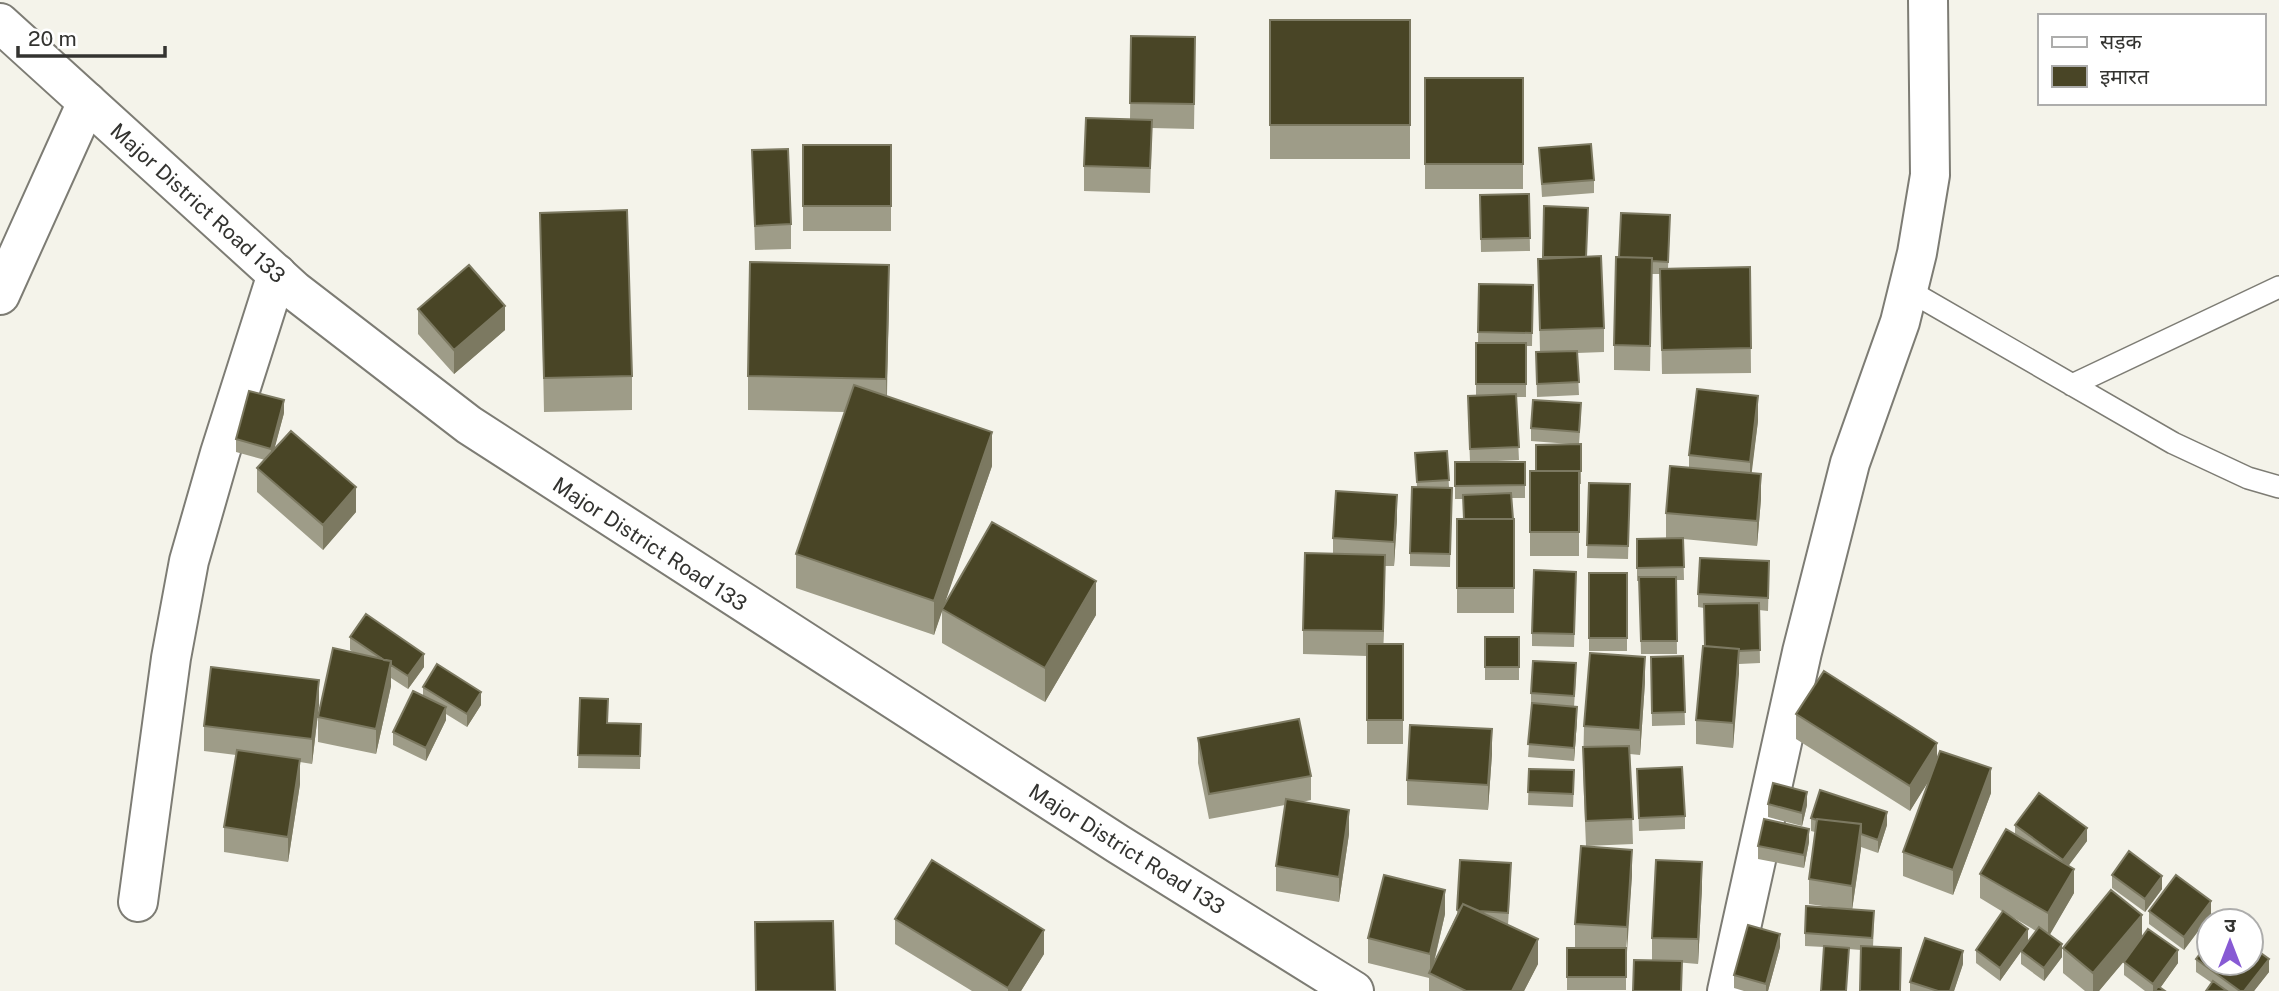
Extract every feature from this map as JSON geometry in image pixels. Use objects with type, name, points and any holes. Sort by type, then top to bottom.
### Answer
[{"type":"street","points":[[1727,991],[1802,652],[1850,463],[1900,322],[1917,253],[1930,175],[1928,0]]},
{"type":"street","name":"Major District Road 133","points":[[0,23],[277,274],[469,425],[530,467],[1118,844],[1352,990]]},
{"type":"street","points":[[0,295],[87,102]]},
{"type":"street","points":[[138,902],[171,659],[189,561],[277,274]]},
{"type":"lane","points":[[2071,385],[2279,288]]},
{"type":"lane","points":[[1908,290],[2173,443],[2248,478],[2279,487]]},
{"type":"building","points":[[1270,20],[1410,20],[1410,125],[1270,125]]},
{"type":"building","points":[[1131,36],[1195,37],[1194,104],[1130,103]]},
{"type":"building","points":[[1425,78],[1523,78],[1523,164],[1425,164]]},
{"type":"building","points":[[1086,118],[1152,120],[1150,168],[1084,166]]},
{"type":"building","points":[[1591,144],[1594,180],[1542,184],[1539,148]]},
{"type":"building","points":[[803,145],[891,145],[891,206],[803,206]]},
{"type":"building","points":[[788,149],[791,224],[755,226],[752,150]]},
{"type":"building","points":[[1529,194],[1530,238],[1481,239],[1480,195]]},
{"type":"building","points":[[1544,206],[1588,208],[1586,257],[1543,257]]},
{"type":"building","points":[[627,210],[632,376],[544,378],[540,213]]},
{"type":"building","points":[[1621,213],[1670,215],[1668,262],[1652,261],[1652,258],[1619,257]]},
{"type":"building","points":[[1601,256],[1604,328],[1540,330],[1538,259]]},
{"type":"building","points":[[1616,257],[1652,258],[1650,346],[1614,345]]},
{"type":"building","points":[[750,262],[889,265],[886,379],[748,376]]},
{"type":"building","points":[[469,265],[505,306],[454,350],[418,309]]},
{"type":"building","points":[[1750,267],[1751,348],[1662,350],[1660,269]]},
{"type":"building","points":[[1479,284],[1533,285],[1532,333],[1478,332]]},
{"type":"building","points":[[1476,343],[1526,343],[1526,384],[1476,384]]},
{"type":"building","points":[[1577,351],[1579,382],[1537,384],[1536,352]]},
{"type":"building","points":[[854,385],[992,432],[934,601],[796,554]]},
{"type":"building","points":[[1697,389],[1758,396],[1750,462],[1689,455]]},
{"type":"building","points":[[249,391],[284,400],[271,449],[236,439]]},
{"type":"building","points":[[1516,394],[1519,447],[1470,449],[1468,396]]},
{"type":"building","points":[[1533,400],[1581,403],[1579,432],[1531,428]]},
{"type":"building","points":[[291,431],[356,487],[323,525],[257,468]]},
{"type":"building","points":[[1581,444],[1581,471],[1536,471],[1536,445]]},
{"type":"building","points":[[1447,451],[1449,480],[1417,482],[1415,453]]},
{"type":"building","points":[[1455,462],[1525,462],[1525,485],[1455,486]]},
{"type":"building","points":[[1670,466],[1761,474],[1757,521],[1666,513]]},
{"type":"building","points":[[1530,471],[1579,471],[1579,532],[1530,532]]},
{"type":"building","points":[[1589,483],[1630,484],[1628,546],[1587,545]]},
{"type":"building","points":[[1412,487],[1452,488],[1450,554],[1410,553]]},
{"type":"building","points":[[1336,491],[1397,495],[1394,542],[1333,538]]},
{"type":"building","points":[[1511,493],[1513,519],[1464,519],[1463,495]]},
{"type":"building","points":[[1457,519],[1514,519],[1514,588],[1457,588]]},
{"type":"building","points":[[992,522],[1096,581],[1045,668],[942,609]]},
{"type":"building","points":[[1683,538],[1684,567],[1637,568],[1637,539]]},
{"type":"building","points":[[1305,553],[1385,555],[1383,631],[1303,630]]},
{"type":"building","points":[[1700,558],[1769,561],[1768,598],[1698,594]]},
{"type":"building","points":[[1534,570],[1576,572],[1574,634],[1532,633]]},
{"type":"building","points":[[1589,573],[1627,573],[1627,638],[1589,638]]},
{"type":"building","points":[[1639,577],[1676,577],[1677,641],[1641,641]]},
{"type":"building","points":[[1759,603],[1760,650],[1739,651],[1705,646],[1704,604]]},
{"type":"building","points":[[366,614],[424,654],[408,676],[391,665],[391,661],[384,660],[350,637]]},
{"type":"building","points":[[1485,637],[1519,637],[1519,667],[1485,667]]},
{"type":"building","points":[[1367,644],[1403,644],[1403,720],[1367,720]]},
{"type":"building","points":[[1703,646],[1739,649],[1733,723],[1696,720]]},
{"type":"building","points":[[333,648],[391,661],[376,729],[318,717]]},
{"type":"building","points":[[1590,653],[1645,657],[1640,730],[1584,726]]},
{"type":"building","points":[[1683,656],[1685,712],[1652,713],[1651,657]]},
{"type":"building","points":[[1533,661],[1576,663],[1574,696],[1531,693]]},
{"type":"building","points":[[437,664],[481,692],[467,714],[423,687]]},
{"type":"building","points":[[211,667],[319,680],[312,739],[204,726]]},
{"type":"building","points":[[1824,671],[1937,743],[1910,786],[1796,714]]},
{"type":"building","points":[[413,691],[446,707],[426,748],[393,732]]},
{"type":"building","points":[[580,698],[608,699],[607,723],[641,724],[640,756],[578,755]]},
{"type":"building","points":[[1532,703],[1577,707],[1574,748],[1528,744]]},
{"type":"building","points":[[1299,719],[1311,776],[1209,794],[1198,738]]},
{"type":"building","points":[[1410,725],[1492,729],[1488,785],[1407,780]]},
{"type":"building","points":[[1629,746],[1633,819],[1586,821],[1583,747]]},
{"type":"building","points":[[237,750],[300,759],[288,837],[224,827]]},
{"type":"building","points":[[1940,751],[1991,768],[1953,870],[1903,852]]},
{"type":"building","points":[[1682,767],[1685,816],[1639,818],[1637,769]]},
{"type":"building","points":[[1529,769],[1574,770],[1573,794],[1528,792]]},
{"type":"building","points":[[1773,783],[1807,792],[1802,813],[1768,804]]},
{"type":"building","points":[[1820,790],[1887,812],[1878,840],[1861,834],[1861,824],[1811,818]]},
{"type":"building","points":[[2039,793],[2087,828],[2063,860],[2015,825]]},
{"type":"building","points":[[1286,799],[1349,810],[1339,877],[1276,866]]},
{"type":"building","points":[[1764,819],[1809,829],[1804,855],[1758,846]]},
{"type":"building","points":[[1817,819],[1861,824],[1852,886],[1809,879]]},
{"type":"building","points":[[2006,829],[2074,869],[2048,913],[1980,874]]},
{"type":"building","points":[[1581,846],[1632,850],[1627,927],[1575,924]]},
{"type":"building","points":[[2129,851],[2162,876],[2145,899],[2112,875]]},
{"type":"building","points":[[932,860],[1044,930],[1008,988],[895,919]]},
{"type":"building","points":[[1460,860],[1511,863],[1508,913],[1479,911],[1463,904],[1459,911],[1457,910]]},
{"type":"building","points":[[1656,860],[1702,862],[1698,939],[1652,938]]},
{"type":"building","points":[[1384,875],[1445,890],[1430,954],[1368,938]]},
{"type":"building","points":[[2176,875],[2211,901],[2206,907],[2195,907],[2195,922],[2184,937],[2149,911]]},
{"type":"building","points":[[2111,890],[2142,915],[2093,973],[2063,948]]},
{"type":"building","points":[[1463,904],[1538,939],[1512,991],[1466,991],[1429,973]]},
{"type":"building","points":[[1806,906],[1874,911],[1872,938],[1805,933]]},
{"type":"building","points":[[2003,911],[2028,929],[2000,968],[1976,950]]},
{"type":"building","points":[[833,921],[835,991],[756,991],[755,922]]},
{"type":"building","points":[[1748,925],[1780,934],[1766,984],[1734,975]]},
{"type":"building","points":[[2039,927],[2062,944],[2044,968],[2021,951]]},
{"type":"building","points":[[2148,929],[2178,950],[2153,984],[2124,962]]},
{"type":"building","points":[[1925,938],[1963,951],[1950,991],[1938,991],[1910,982]]},
{"type":"building","points":[[1824,946],[1849,948],[1846,991],[1821,991]]},
{"type":"building","points":[[1861,946],[1901,948],[1900,991],[1860,991]]},
{"type":"building","points":[[1567,948],[1626,948],[1626,977],[1567,977]]},
{"type":"building","points":[[1634,960],[1682,961],[1681,991],[1633,991]]},
{"type":"building","points":[[2221,977],[2255,977],[2244,991]]},
{"type":"building","points":[[2213,981],[2227,991],[2206,991]]}]
